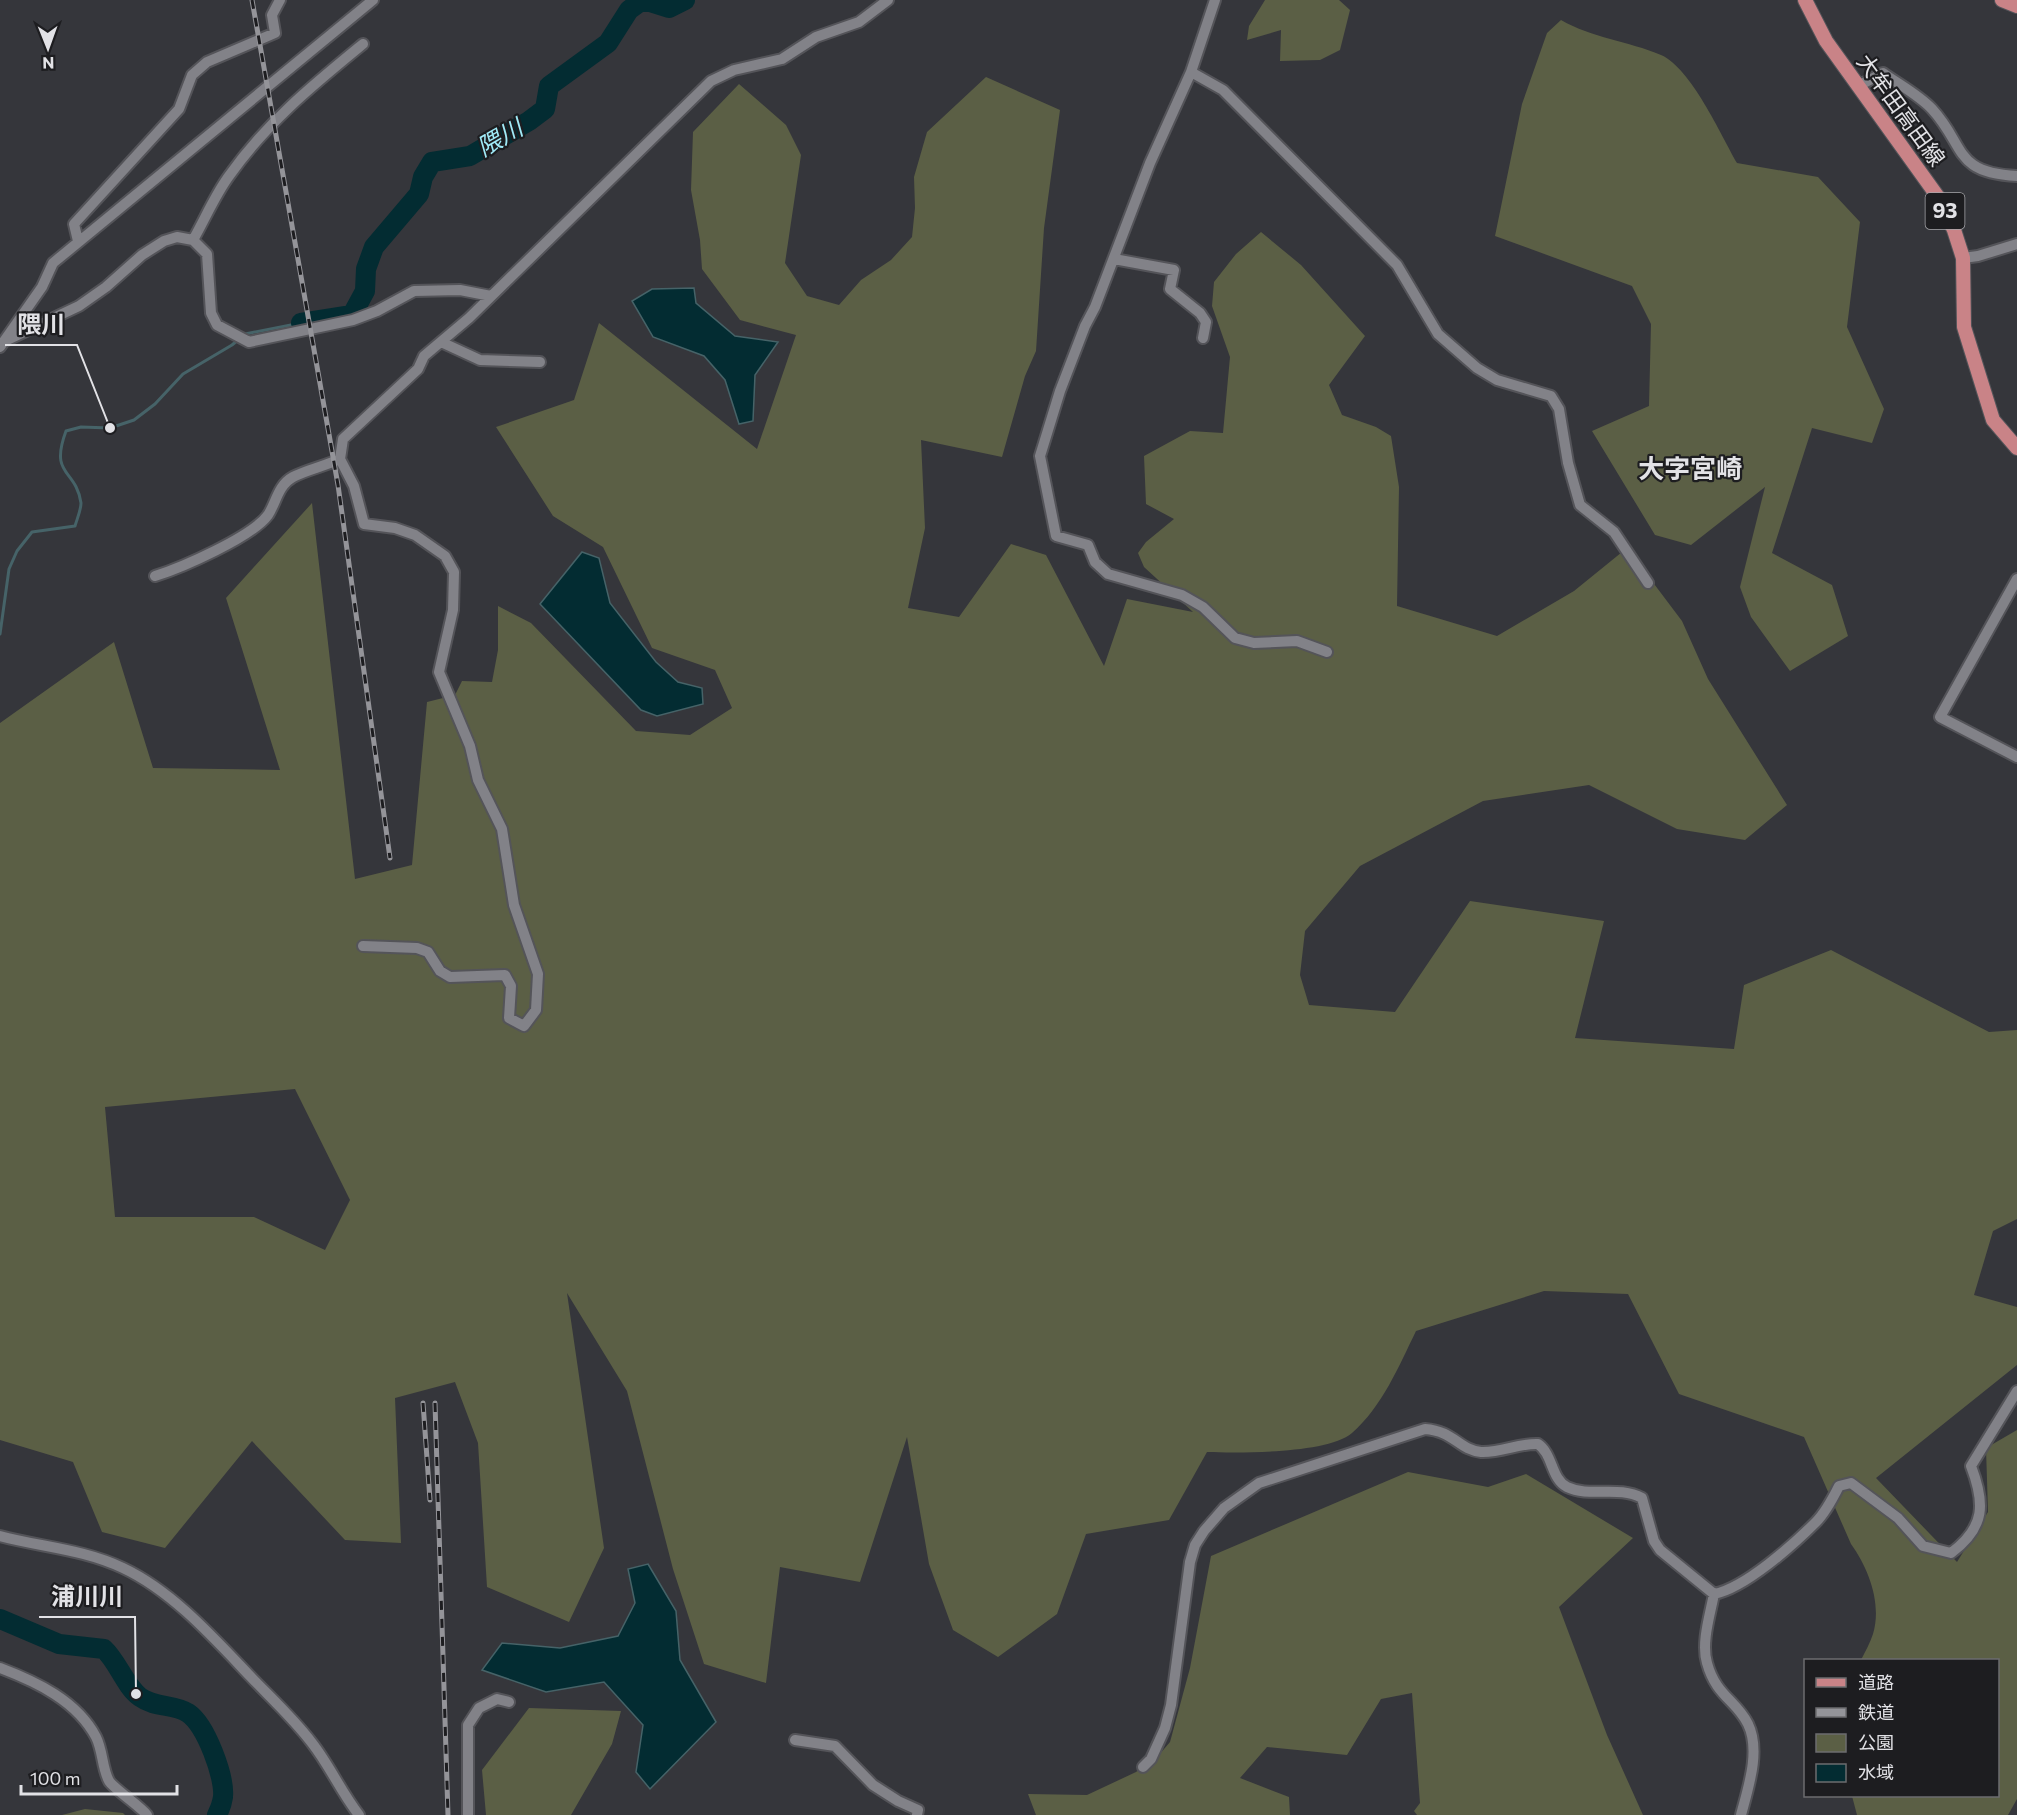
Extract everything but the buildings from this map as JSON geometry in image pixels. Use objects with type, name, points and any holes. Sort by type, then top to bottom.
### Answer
[{"type":"main road","name":"大牟田高田線","points":[[1805,0],[1826,41],[1938,197],[1954,230],[1963,258],[1964,327],[1993,420],[2017,448]]},
{"type":"main road","points":[[2002,0],[2017,6]]},
{"type":"street","points":[[78,241],[74,224],[179,109],[192,75],[207,62],[274,33],[272,15],[280,0]]},
{"type":"street","points":[[2,344],[42,287],[53,264],[78,241],[373,0]]},
{"type":"street","points":[[363,946],[417,948],[428,952],[441,971],[450,977],[505,975],[511,986],[509,1018],[525,1026],[536,1010],[538,974],[514,905],[502,829],[478,780],[470,746],[439,672],[453,610],[454,572],[445,556],[415,534],[395,528],[364,524],[354,486],[340,459],[344,439],[418,369],[424,356],[491,296],[711,81],[734,70],[782,59],[816,38],[859,22],[888,0]]},
{"type":"street","points":[[1215,0],[1191,72],[1150,163],[1060,391],[1040,456],[1056,536],[1088,545],[1095,562],[1108,574],[1182,595],[1203,607],[1235,638],[1254,643],[1297,641],[1327,652]]},
{"type":"street","points":[[193,240],[227,178],[250,148],[293,101],[363,44]]},
{"type":"street","points":[[1191,72],[1223,90],[1397,265],[1438,334],[1477,368],[1497,380],[1551,396],[1559,409],[1568,463],[1580,505],[1614,532],[1648,583]]},
{"type":"street","points":[[1858,86],[1883,73],[1932,108],[1969,164],[1997,175],[2017,176]]},
{"type":"street","points":[[2,344],[79,306],[164,241],[177,237],[193,240],[207,254],[211,313],[217,325],[249,342],[353,320],[377,312],[414,291],[460,290],[491,296]]},
{"type":"street","points":[[1963,258],[1978,256],[2017,244]]},
{"type":"street","points":[[1114,259],[1174,270],[1170,289],[1200,313],[1206,322],[1203,338]]},
{"type":"street","points":[[441,342],[480,360],[540,362]]},
{"type":"street","points":[[155,576],[181,568],[237,538],[267,516],[280,490],[292,478],[340,459]]},
{"type":"street","points":[[2017,579],[1940,717],[2017,757]]},
{"type":"street","points":[[1714,1594],[1727,1591],[1765,1566],[1818,1521],[1839,1486],[1851,1483],[1898,1518],[1923,1546],[1952,1553],[1966,1542],[1982,1508],[1980,1488],[1971,1466],[2017,1391]]},
{"type":"street","points":[[1143,1767],[1151,1759],[1168,1717],[1190,1562],[1204,1531],[1224,1508],[1259,1483],[1327,1463],[1415,1431],[1440,1430],[1468,1449],[1480,1452],[1538,1444],[1543,1447],[1558,1478],[1569,1488],[1633,1493],[1642,1498],[1654,1541],[1660,1550],[1714,1594]]},
{"type":"street","points":[[0,1536],[63,1548],[97,1558],[131,1572],[153,1585],[202,1628],[293,1719],[313,1743],[358,1815]]},
{"type":"street","points":[[1714,1594],[1706,1660],[1714,1685],[1748,1725],[1753,1754],[1754,1766],[1741,1815]]},
{"type":"street","points":[[0,1668],[48,1690],[72,1706],[87,1721],[96,1737],[112,1786],[147,1815]]},
{"type":"street","points":[[468,1815],[468,1725],[479,1708],[497,1699],[509,1702]]},
{"type":"street","points":[[795,1740],[835,1746],[873,1785],[898,1801],[918,1810],[917,1815]]},
{"type":"green space","points":[[1265,0],[1339,0],[1350,10],[1340,50],[1320,60],[1280,61],[1281,30],[1247,40],[1249,26]]},
{"type":"green space","points":[[1561,20],[1585,31],[1648,50],[1672,62],[1683,73],[1704,103],[1737,163],[1818,177],[1860,222],[1847,327],[1884,409],[1872,443],[1812,428],[1772,553],[1832,585],[1848,636],[1790,671],[1751,617],[1740,587],[1765,487],[1691,545],[1655,535],[1592,431],[1649,406],[1651,324],[1632,286],[1495,236],[1522,104],[1547,33]]},
{"type":"green space","points":[[986,77],[1060,110],[1044,228],[1036,351],[1025,376],[1002,457],[921,440],[925,528],[908,608],[959,617],[1011,544],[1046,555],[1104,666],[1127,599],[1193,612],[1144,567],[1138,553],[1146,542],[1174,519],[1146,504],[1144,456],[1190,431],[1223,433],[1230,357],[1212,306],[1214,282],[1236,254],[1261,232],[1301,265],[1365,336],[1329,385],[1342,415],[1376,427],[1391,436],[1399,487],[1397,606],[1497,636],[1574,591],[1627,548],[1682,621],[1708,679],[1787,805],[1745,840],[1677,829],[1589,785],[1483,801],[1360,866],[1305,931],[1300,975],[1309,1005],[1395,1012],[1470,901],[1604,921],[1575,1038],[1734,1049],[1744,985],[1831,950],[1989,1032],[2017,1030],[2017,1219],[1993,1231],[1974,1295],[2017,1307],[2017,1365],[1876,1478],[1957,1562],[1988,1512],[1986,1448],[2017,1430],[2017,1799],[2008,1815],[1857,1815],[1852,1797],[1999,1797],[1999,1659],[1861,1659],[1872,1637],[1875,1623],[1875,1599],[1872,1587],[1804,1437],[1679,1394],[1628,1294],[1544,1291],[1416,1331],[1381,1399],[1363,1423],[1352,1433],[1340,1440],[1304,1449],[1207,1452],[1169,1520],[1086,1534],[1057,1614],[998,1657],[953,1630],[929,1564],[907,1437],[860,1582],[780,1567],[766,1683],[704,1664],[673,1569],[627,1391],[567,1293],[604,1548],[569,1622],[487,1587],[478,1443],[455,1382],[395,1398],[401,1543],[345,1540],[252,1441],[165,1548],[102,1532],[73,1462],[0,1440],[0,723],[114,642],[153,768],[280,770],[226,598],[312,503],[355,879],[412,865],[427,702],[455,695],[462,681],[492,682],[498,650],[498,606],[531,623],[636,731],[690,735],[732,708],[715,670],[652,648],[603,547],[553,516],[496,427],[574,400],[599,323],[757,449],[796,335],[740,320],[702,269],[700,240],[691,190],[693,132],[739,84],[786,125],[801,155],[785,263],[807,296],[839,305],[861,280],[891,260],[912,237],[915,208],[914,177],[927,132]],"holes":[[[295,1089],[350,1200],[325,1250],[254,1217],[115,1217],[105,1107]]]},
{"type":"green space","points":[[1408,1472],[1488,1487],[1526,1474],[1633,1538],[1559,1607],[1607,1735],[1643,1815],[1417,1815],[1414,1811],[1420,1803],[1412,1693],[1381,1699],[1347,1755],[1267,1747],[1240,1778],[1289,1797],[1290,1815],[1036,1815],[1028,1794],[1087,1795],[1136,1772],[1158,1756],[1170,1742],[1190,1668],[1211,1556]]},
{"type":"green space","points":[[529,1708],[621,1711],[612,1744],[571,1815],[486,1815],[482,1770]]},
{"type":"green space","points":[[85,1809],[123,1813],[125,1815],[62,1815]]},
{"type":"water","points":[[694,288],[696,303],[735,336],[778,342],[755,375],[753,421],[739,424],[725,380],[704,356],[653,337],[632,301],[652,289]]},
{"type":"water","points":[[582,552],[599,558],[610,603],[656,662],[678,682],[702,688],[703,704],[657,716],[641,710],[540,604]]},
{"type":"water","points":[[648,1564],[676,1611],[680,1660],[716,1722],[650,1789],[636,1772],[643,1725],[604,1682],[546,1692],[482,1670],[502,1643],[560,1648],[618,1636],[635,1603],[628,1569]]},
{"type":"waterway","name":"隈川","points":[[301,323],[352,315],[365,291],[366,269],[374,247],[419,194],[423,177],[432,162],[470,156],[545,109],[549,86],[608,43],[629,10],[640,2],[650,2],[669,8],[685,0]]},
{"type":"waterway","name":"隈川","points":[[0,634],[9,569],[17,551],[32,532],[75,526],[78,517],[81,503],[78,492],[65,471],[60,457],[66,431],[81,427],[110,428],[134,420],[155,404],[183,374],[232,345],[245,334],[301,323]]},
{"type":"waterway","points":[[0,1619],[59,1644],[104,1649],[130,1687],[140,1697],[152,1703],[183,1710],[195,1719],[208,1740],[221,1777],[223,1797],[217,1815]]},
{"type":"railway","points":[[252,0],[338,485],[390,858]]},
{"type":"railway","points":[[423,1403],[430,1500]]},
{"type":"railway","points":[[435,1403],[448,1815]]},
{"type":"place","name":"隈川","points":[[110,428]]},
{"type":"place","name":"浦川川","points":[[136,1694]]},
{"type":"district","name":"大字宮崎","points":[[1690,469]]}]
